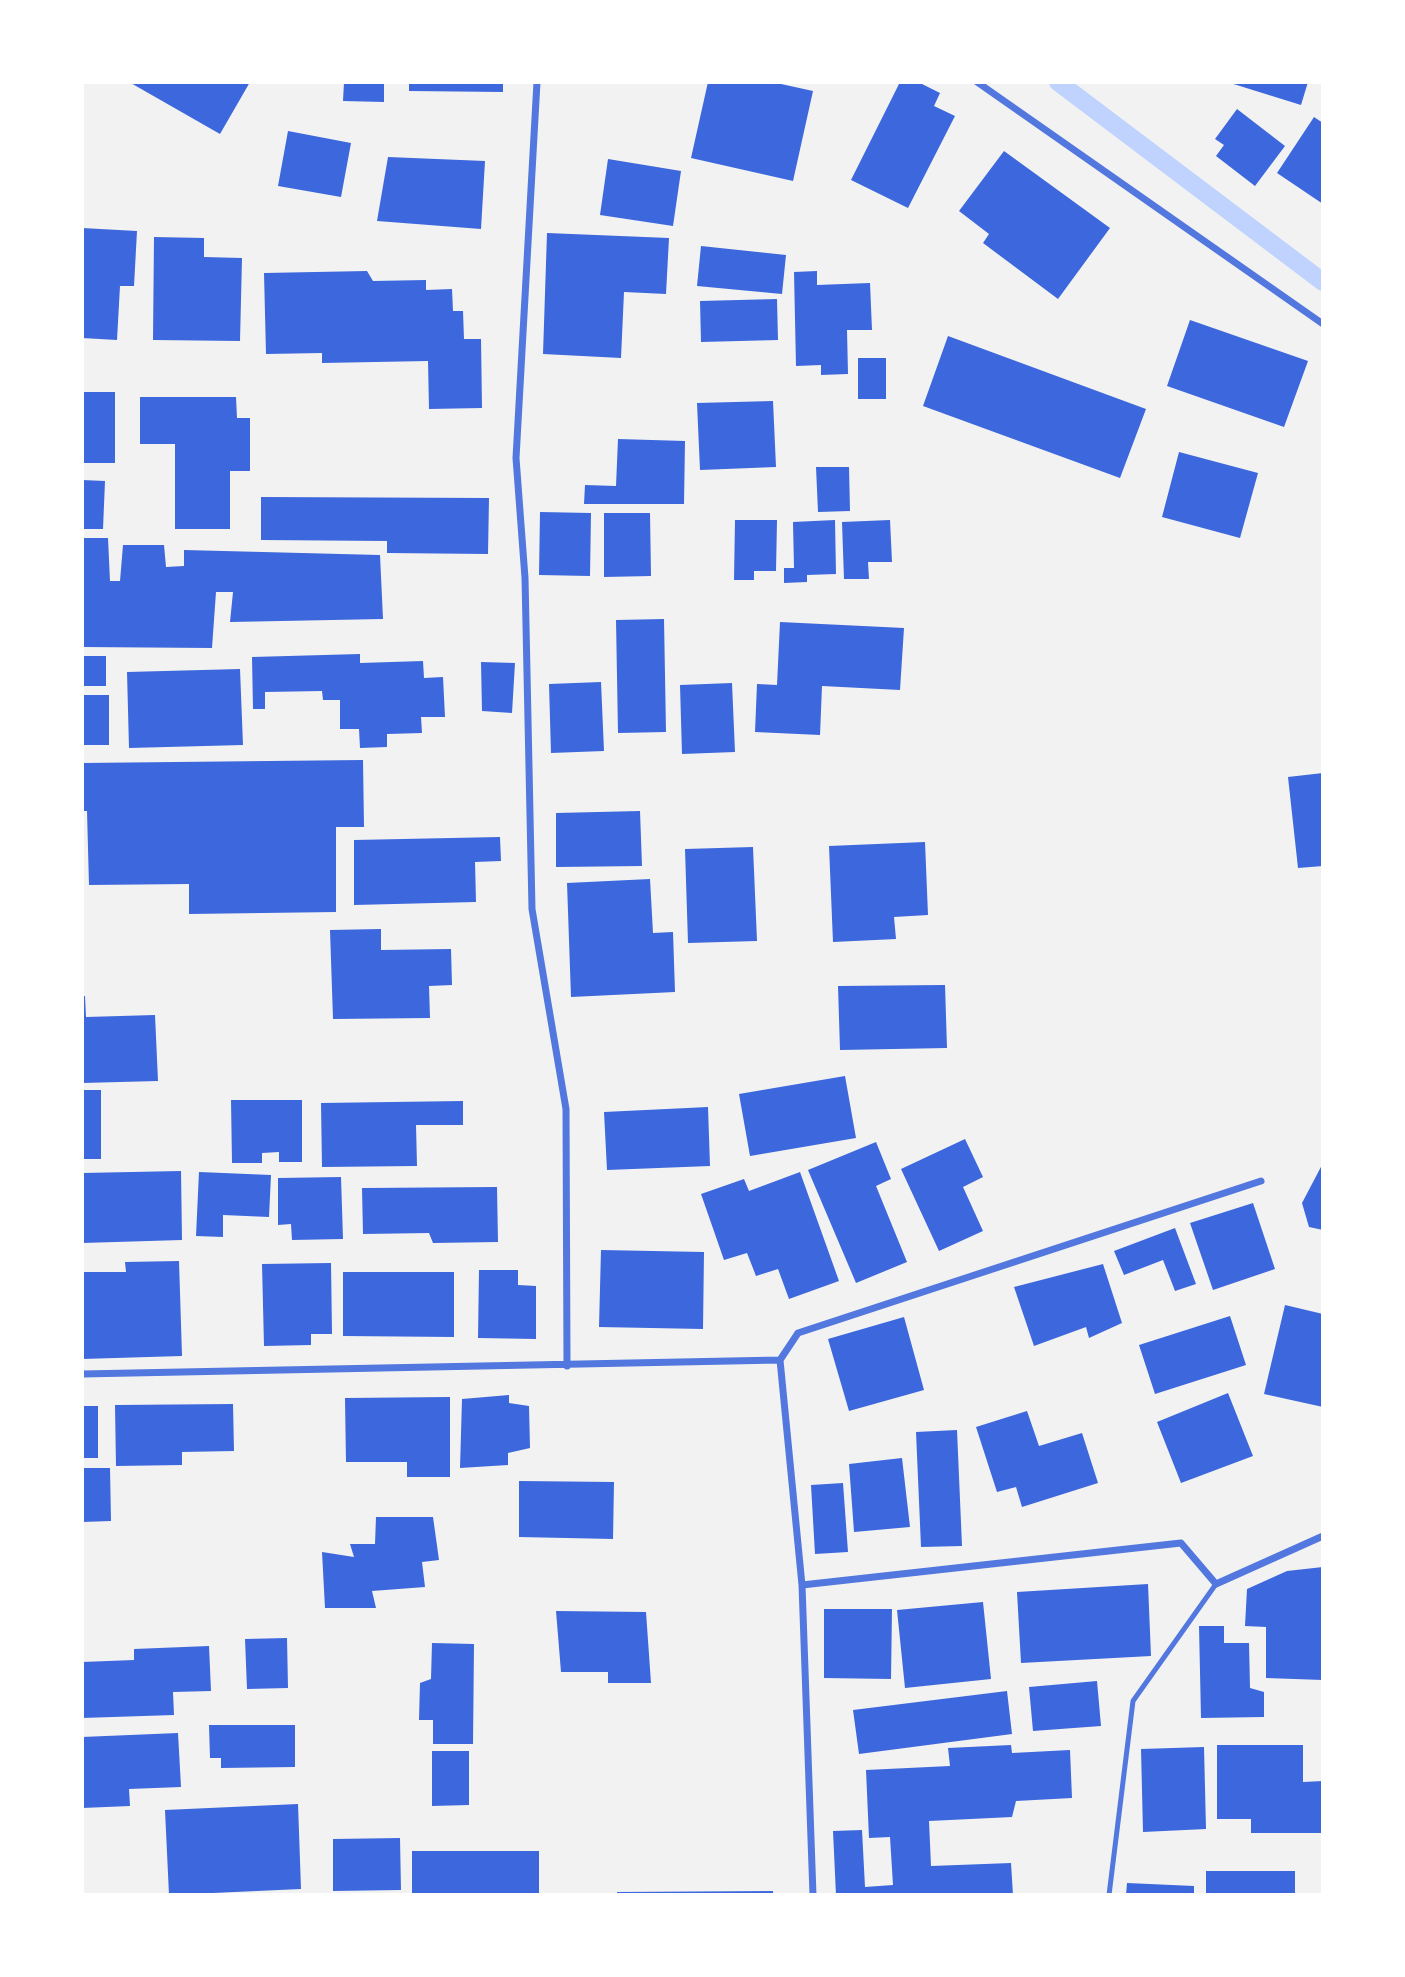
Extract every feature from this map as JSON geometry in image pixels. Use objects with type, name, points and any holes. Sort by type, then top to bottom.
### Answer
[{"type":"street","points":[[537,82],[516,458],[525,578],[532,909],[566,1109],[566,1366]]},
{"type":"street","points":[[977,82],[1323,324]]},
{"type":"street","points":[[813,1895],[802,1585],[780,1360],[798,1333],[1261,1181]]},
{"type":"street","points":[[82,1374],[780,1360]]},
{"type":"street","points":[[802,1585],[1181,1543],[1216,1584],[1323,1536]]},
{"type":"lane","points":[[1109,1895],[1133,1701],[1216,1584]]},
{"type":"building","points":[[129,82],[250,82],[220,134]]},
{"type":"building","points":[[344,82],[384,82],[384,102],[343,101]]},
{"type":"building","points":[[409,82],[503,82],[503,92],[409,91]]},
{"type":"building","points":[[708,82],[772,82],[813,91],[793,181],[691,158]]},
{"type":"building","points":[[900,82],[918,82],[940,93],[934,106],[955,116],[908,208],[851,180]]},
{"type":"building","points":[[1227,82],[1308,82],[1301,105]]},
{"type":"building","points":[[1237,109],[1285,146],[1255,186],[1216,156],[1224,145],[1215,139]]},
{"type":"building","points":[[1314,117],[1323,123],[1323,204],[1277,173]]},
{"type":"building","points":[[288,131],[351,143],[341,197],[278,186]]},
{"type":"building","points":[[1004,151],[1110,228],[1058,299],[983,243],[989,234],[959,211]]},
{"type":"building","points":[[388,157],[485,161],[481,229],[377,221]]},
{"type":"building","points":[[608,159],[681,171],[673,226],[600,215]]},
{"type":"building","points":[[82,228],[137,231],[134,286],[120,286],[117,340],[82,338]]},
{"type":"building","points":[[547,233],[669,238],[666,294],[624,292],[621,358],[543,354]]},
{"type":"building","points":[[154,237],[204,238],[204,257],[242,258],[240,341],[153,340]]},
{"type":"building","points":[[701,246],[786,255],[782,294],[697,286]]},
{"type":"building","points":[[367,271],[373,281],[426,280],[426,290],[452,289],[453,311],[463,311],[464,339],[481,339],[482,408],[429,409],[428,361],[322,363],[322,353],[266,354],[264,273]]},
{"type":"building","points":[[817,271],[817,285],[870,283],[872,330],[847,330],[848,374],[821,375],[821,365],[796,366],[794,272]]},
{"type":"building","points":[[777,299],[778,340],[701,342],[700,301]]},
{"type":"building","points":[[1190,320],[1308,361],[1284,427],[1167,386]]},
{"type":"building","points":[[948,336],[1146,409],[1120,478],[923,406]]},
{"type":"building","points":[[858,358],[886,358],[886,399],[858,399]]},
{"type":"building","points":[[82,392],[115,392],[115,463],[82,463]]},
{"type":"building","points":[[140,397],[236,397],[237,418],[250,418],[250,471],[230,471],[230,529],[175,529],[175,444],[140,444]]},
{"type":"building","points":[[773,401],[776,467],[700,470],[697,403]]},
{"type":"building","points":[[618,439],[685,441],[684,504],[584,504],[585,485],[616,486]]},
{"type":"building","points":[[1179,452],[1258,473],[1240,538],[1162,517]]},
{"type":"building","points":[[816,467],[849,467],[850,511],[818,512]]},
{"type":"building","points":[[82,480],[105,481],[103,529],[82,529]]},
{"type":"building","points":[[261,497],[489,498],[488,554],[387,553],[387,541],[261,540]]},
{"type":"building","points":[[540,512],[591,513],[590,576],[539,575]]},
{"type":"building","points":[[604,513],[650,513],[651,576],[604,577]]},
{"type":"building","points":[[735,520],[777,520],[776,571],[754,571],[754,580],[734,580]]},
{"type":"building","points":[[835,520],[836,574],[807,575],[807,582],[784,583],[784,568],[794,568],[793,522]]},
{"type":"building","points":[[890,520],[892,562],[868,562],[869,579],[844,579],[842,522]]},
{"type":"building","points":[[82,538],[108,538],[110,581],[120,581],[123,545],[164,545],[166,567],[184,566],[184,550],[380,555],[383,619],[230,622],[233,592],[216,592],[212,648],[82,647]]},
{"type":"building","points":[[664,619],[666,732],[618,733],[616,620]]},
{"type":"building","points":[[780,622],[904,628],[900,690],[822,686],[820,735],[755,732],[757,684],[777,685]]},
{"type":"building","points":[[360,654],[360,663],[423,661],[424,678],[443,677],[445,717],[421,717],[422,733],[387,734],[387,747],[360,748],[359,729],[340,729],[340,700],[323,700],[322,691],[265,692],[265,709],[253,709],[252,657]]},
{"type":"building","points":[[82,656],[106,656],[106,686],[82,686]]},
{"type":"building","points":[[481,662],[515,663],[512,713],[482,711]]},
{"type":"building","points":[[240,669],[243,745],[129,748],[127,672]]},
{"type":"building","points":[[601,682],[604,751],[551,753],[549,684]]},
{"type":"building","points":[[732,683],[735,752],[682,754],[680,685]]},
{"type":"building","points":[[82,695],[109,695],[109,745],[82,745]]},
{"type":"building","points":[[363,760],[364,827],[336,827],[336,912],[189,914],[189,884],[89,885],[87,811],[82,811],[82,763]]},
{"type":"building","points":[[1323,773],[1323,866],[1298,868],[1288,777]]},
{"type":"building","points":[[640,811],[642,866],[556,867],[556,813]]},
{"type":"building","points":[[500,837],[501,861],[475,862],[476,902],[354,905],[354,840]]},
{"type":"building","points":[[925,842],[928,915],[894,917],[896,939],[833,942],[829,846]]},
{"type":"building","points":[[753,847],[757,941],[688,943],[685,849]]},
{"type":"building","points":[[650,879],[653,933],[673,932],[675,992],[571,997],[567,883]]},
{"type":"building","points":[[381,929],[381,950],[451,949],[452,985],[429,986],[430,1018],[333,1019],[330,930]]},
{"type":"building","points":[[945,985],[947,1048],[840,1050],[838,986]]},
{"type":"building","points":[[82,996],[85,996],[86,1017],[155,1015],[158,1081],[82,1083]]},
{"type":"building","points":[[845,1076],[856,1138],[750,1156],[739,1094]]},
{"type":"building","points":[[82,1090],[101,1090],[101,1159],[82,1159]]},
{"type":"building","points":[[231,1100],[302,1100],[302,1162],[279,1162],[279,1152],[262,1153],[262,1163],[232,1163]]},
{"type":"building","points":[[463,1101],[463,1125],[416,1125],[417,1166],[322,1167],[321,1103]]},
{"type":"building","points":[[708,1107],[710,1166],[607,1170],[604,1112]]},
{"type":"building","points":[[965,1139],[983,1177],[963,1187],[983,1231],[939,1251],[901,1169]]},
{"type":"building","points":[[876,1142],[891,1179],[876,1186],[907,1262],[856,1283],[808,1170]]},
{"type":"building","points":[[1323,1163],[1323,1230],[1309,1227],[1302,1203]]},
{"type":"building","points":[[181,1171],[182,1240],[82,1243],[82,1173]]},
{"type":"building","points":[[199,1172],[271,1175],[269,1217],[223,1215],[223,1237],[196,1236]]},
{"type":"building","points":[[800,1172],[839,1281],[789,1299],[778,1269],[756,1276],[747,1253],[724,1260],[701,1194],[744,1179],[749,1191]]},
{"type":"building","points":[[341,1177],[343,1239],[292,1240],[291,1224],[278,1225],[278,1178]]},
{"type":"building","points":[[497,1187],[498,1242],[433,1243],[429,1233],[363,1234],[362,1188]]},
{"type":"building","points":[[1253,1203],[1275,1269],[1213,1290],[1190,1223]]},
{"type":"building","points":[[1175,1228],[1196,1284],[1175,1291],[1163,1260],[1124,1275],[1114,1251]]},
{"type":"building","points":[[601,1250],[704,1252],[703,1329],[599,1327]]},
{"type":"building","points":[[179,1261],[182,1356],[82,1359],[82,1272],[126,1272],[125,1262]]},
{"type":"building","points":[[331,1263],[332,1334],[311,1334],[311,1345],[264,1346],[262,1264]]},
{"type":"building","points":[[1103,1264],[1122,1323],[1089,1338],[1086,1327],[1034,1346],[1014,1287]]},
{"type":"building","points":[[479,1270],[518,1270],[518,1285],[536,1286],[536,1339],[478,1338]]},
{"type":"building","points":[[343,1272],[454,1272],[454,1337],[343,1336]]},
{"type":"building","points":[[1285,1305],[1323,1314],[1323,1407],[1264,1394]]},
{"type":"building","points":[[1230,1316],[1246,1365],[1155,1394],[1139,1345]]},
{"type":"building","points":[[904,1317],[924,1390],[849,1411],[828,1339]]},
{"type":"building","points":[[1228,1393],[1253,1456],[1181,1483],[1157,1422]]},
{"type":"building","points":[[509,1395],[509,1403],[529,1406],[530,1448],[508,1453],[508,1465],[460,1468],[462,1399]]},
{"type":"building","points":[[450,1397],[450,1477],[407,1477],[407,1462],[346,1462],[345,1398]]},
{"type":"building","points":[[233,1404],[234,1451],[182,1452],[182,1465],[116,1466],[115,1405]]},
{"type":"building","points":[[82,1406],[98,1406],[98,1458],[82,1458]]},
{"type":"building","points":[[1027,1411],[1039,1446],[1082,1433],[1098,1483],[1022,1507],[1016,1487],[997,1492],[976,1427]]},
{"type":"building","points":[[957,1430],[962,1546],[921,1547],[916,1432]]},
{"type":"building","points":[[902,1458],[910,1527],[854,1532],[849,1464]]},
{"type":"building","points":[[82,1468],[110,1468],[111,1521],[82,1522]]},
{"type":"building","points":[[519,1481],[614,1482],[613,1539],[519,1537]]},
{"type":"building","points":[[843,1483],[848,1552],[815,1554],[811,1485]]},
{"type":"building","points":[[376,1517],[433,1517],[439,1560],[422,1562],[425,1587],[372,1591],[376,1608],[325,1608],[322,1552],[354,1557],[350,1544],[375,1544]]},
{"type":"building","points":[[1323,1567],[1323,1680],[1266,1678],[1266,1627],[1245,1626],[1247,1589],[1287,1571]]},
{"type":"building","points":[[1148,1584],[1151,1656],[1021,1663],[1017,1592]]},
{"type":"building","points":[[983,1602],[991,1679],[905,1688],[897,1610]]},
{"type":"building","points":[[824,1609],[892,1609],[891,1679],[824,1678]]},
{"type":"building","points":[[556,1611],[646,1612],[651,1683],[608,1683],[608,1672],[561,1672]]},
{"type":"building","points":[[1199,1626],[1224,1626],[1224,1643],[1249,1643],[1250,1688],[1264,1692],[1264,1717],[1201,1718]]},
{"type":"building","points":[[287,1638],[288,1688],[247,1689],[245,1639]]},
{"type":"building","points":[[432,1643],[474,1644],[473,1744],[433,1744],[433,1720],[419,1720],[420,1683],[431,1679]]},
{"type":"building","points":[[209,1646],[211,1691],[173,1692],[174,1715],[82,1718],[82,1662],[134,1660],[134,1649]]},
{"type":"building","points":[[1097,1681],[1101,1726],[1033,1731],[1029,1687]]},
{"type":"building","points":[[1007,1691],[1012,1734],[859,1754],[853,1710]]},
{"type":"building","points":[[209,1725],[295,1725],[295,1767],[221,1768],[221,1758],[210,1758]]},
{"type":"building","points":[[178,1733],[181,1787],[129,1789],[130,1806],[82,1808],[82,1737]]},
{"type":"building","points":[[1011,1745],[1012,1753],[1070,1750],[1072,1798],[1016,1801],[1012,1817],[929,1821],[931,1866],[1011,1863],[1013,1895],[836,1895],[833,1831],[862,1830],[865,1887],[893,1885],[890,1837],[869,1838],[866,1770],[950,1766],[948,1748]]},
{"type":"building","points":[[1217,1745],[1303,1745],[1303,1782],[1323,1781],[1323,1833],[1251,1833],[1251,1819],[1217,1819]]},
{"type":"building","points":[[1204,1747],[1206,1829],[1143,1832],[1141,1749]]},
{"type":"building","points":[[432,1751],[469,1751],[469,1805],[432,1806]]},
{"type":"building","points":[[298,1804],[301,1889],[169,1895],[165,1810]]},
{"type":"building","points":[[400,1838],[401,1890],[333,1891],[333,1839]]},
{"type":"building","points":[[412,1851],[539,1851],[539,1895],[412,1895]]},
{"type":"building","points":[[1206,1871],[1295,1871],[1295,1895],[1206,1895]]},
{"type":"building","points":[[1127,1883],[1194,1886],[1194,1895],[1126,1895]]},
{"type":"building","points":[[773,1891],[773,1895],[617,1895],[617,1892]]},
{"type":"waterway","points":[[1058,82],[1323,282]]}]
